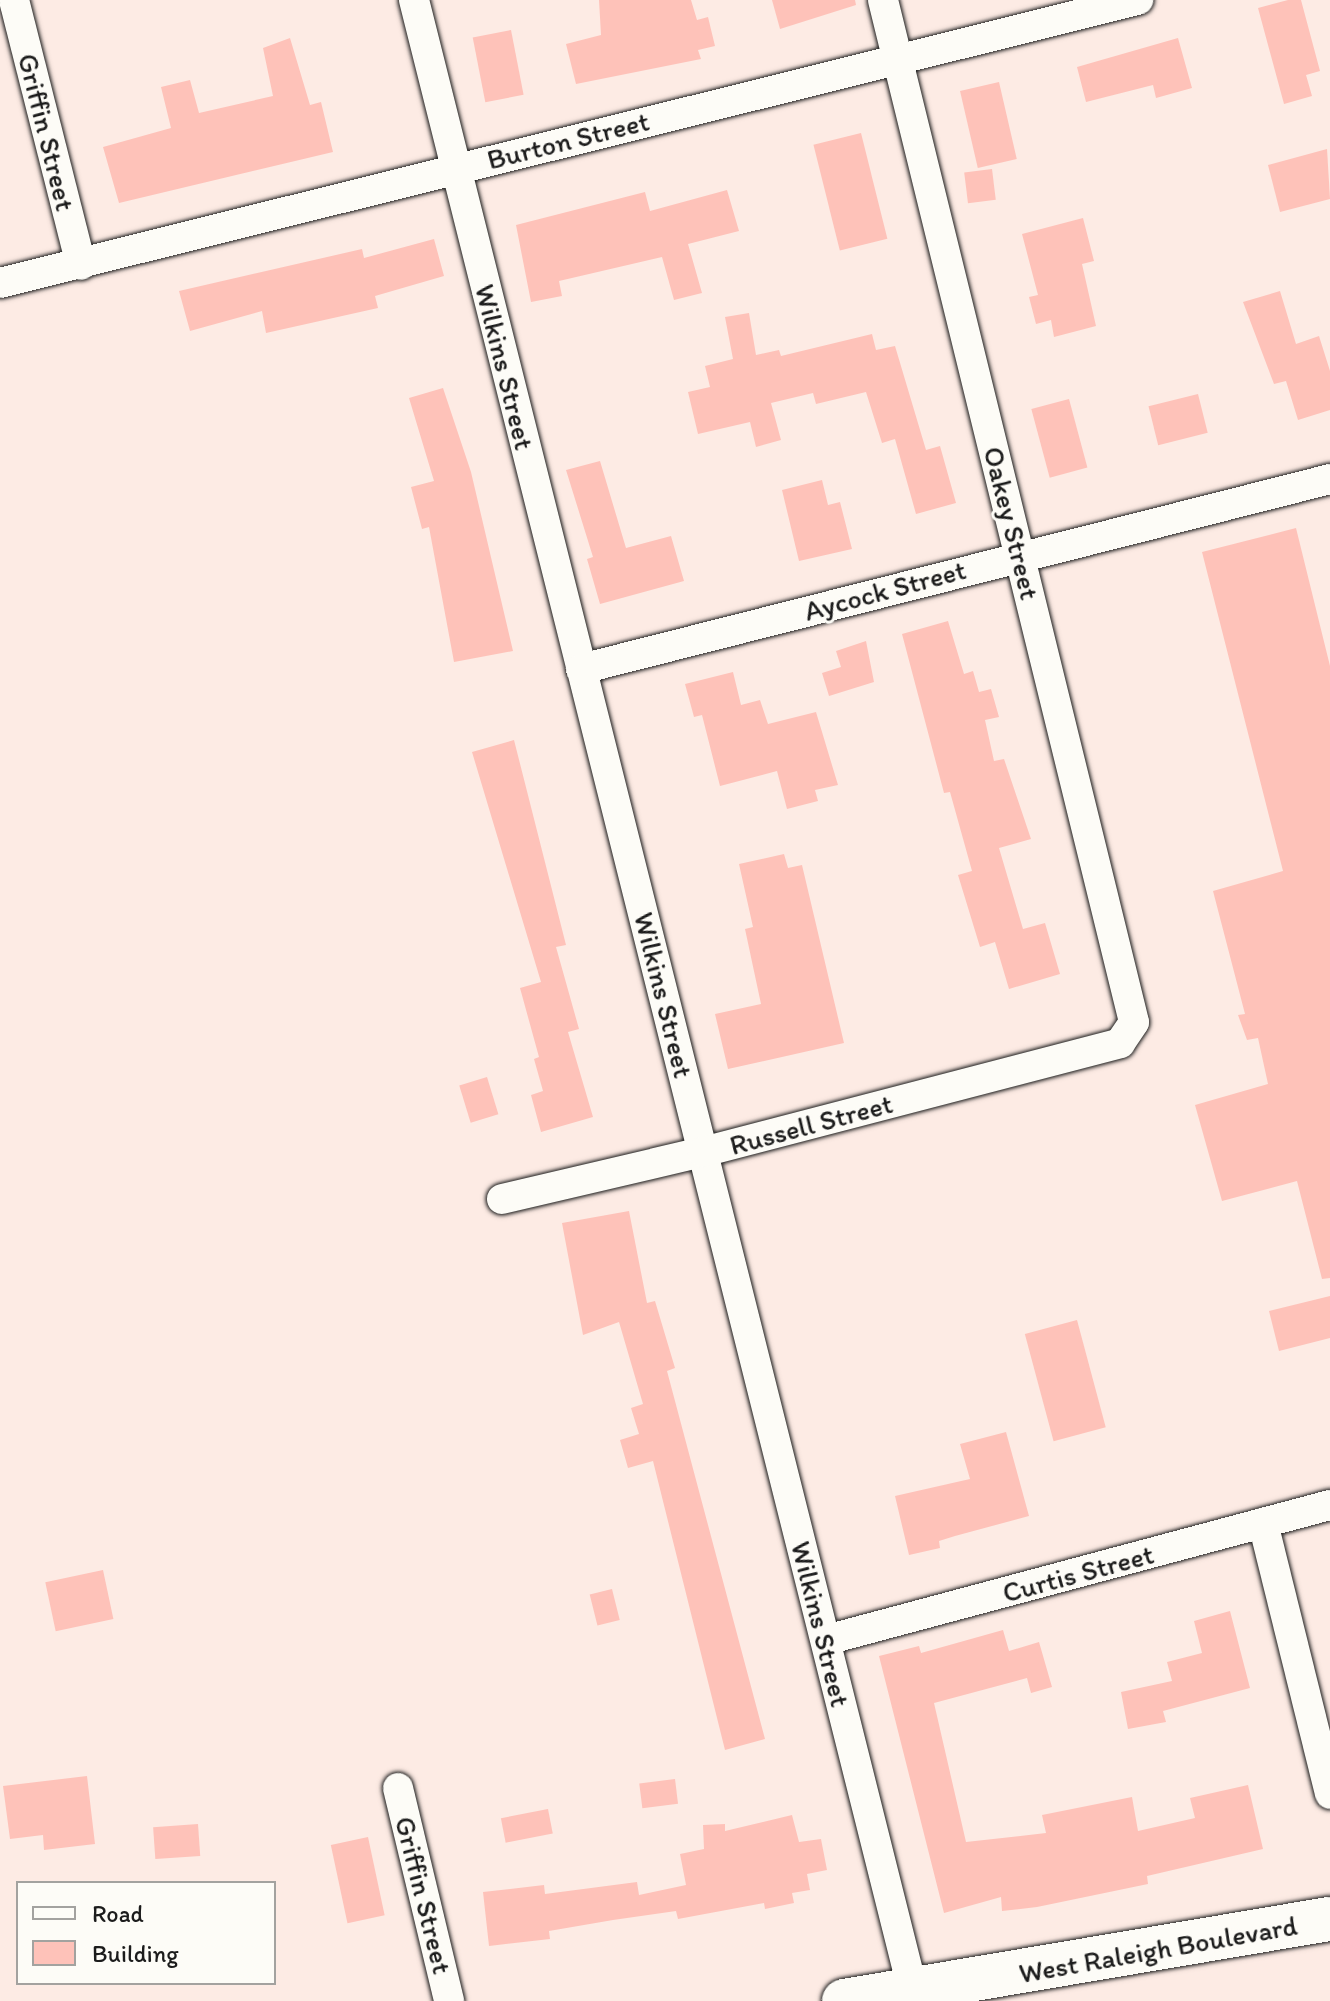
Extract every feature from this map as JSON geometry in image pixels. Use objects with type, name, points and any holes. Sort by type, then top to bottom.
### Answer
[{"type":"main road","name":"West Raleigh Boulevard","points":[[844,2001],[913,1991],[992,1989],[1330,1919]]},
{"type":"street","name":"Griffin Street","points":[[14,0],[81,265]]},
{"type":"street","name":"Wilkins Street","points":[[414,0],[913,1991]]},
{"type":"street","name":"Oakey Street","points":[[883,0],[1134,1022],[1120,1043]]},
{"type":"street","name":"Burton Street","points":[[0,283],[81,265],[454,167],[1138,0]]},
{"type":"street","name":"Aycock Street","points":[[581,669],[1019,555],[1330,479]]},
{"type":"street","name":"Russell Street","points":[[502,1199],[703,1152],[1120,1043]]},
{"type":"street","name":"Curtis Street","points":[[826,1640],[1330,1505]]},
{"type":"street","points":[[1263,1523],[1330,1794]]},
{"type":"street","name":"Griffin Street","points":[[398,1788],[449,2001]]},
{"type":"building","points":[[599,0],[691,0],[697,20],[708,17],[715,46],[698,50],[701,59],[576,84],[566,44],[601,35]]},
{"type":"building","points":[[772,0],[855,0],[856,5],[780,29]]},
{"type":"building","points":[[1301,0],[1320,71],[1306,75],[1312,96],[1284,104],[1258,8]]},
{"type":"building","points":[[511,30],[524,95],[485,102],[473,37]]},
{"type":"building","points":[[290,38],[310,105],[321,102],[333,152],[119,203],[103,147],[171,128],[161,87],[190,80],[199,113],[273,96],[263,48]]},
{"type":"building","points":[[1178,38],[1192,88],[1156,98],[1153,85],[1086,102],[1077,67]]},
{"type":"building","points":[[999,82],[1017,159],[978,168],[960,91]]},
{"type":"building","points":[[861,133],[887,239],[840,251],[813,145]]},
{"type":"building","points":[[1327,149],[1330,199],[1280,212],[1268,165]]},
{"type":"building","points":[[992,169],[996,200],[968,203],[964,172]]},
{"type":"building","points":[[727,190],[739,231],[688,244],[702,293],[674,300],[662,257],[559,281],[562,296],[531,302],[516,225],[645,192],[650,211]]},
{"type":"building","points":[[1083,218],[1094,261],[1082,264],[1096,326],[1054,337],[1051,320],[1036,324],[1029,297],[1038,295],[1022,234]]},
{"type":"building","points":[[434,239],[444,276],[375,296],[378,308],[266,333],[262,311],[190,331],[179,291],[362,249],[364,258]]},
{"type":"building","points":[[1280,291],[1296,344],[1319,336],[1330,371],[1330,410],[1298,420],[1286,381],[1274,384],[1243,302]]},
{"type":"building","points":[[749,313],[756,355],[779,350],[781,356],[872,334],[876,350],[895,346],[926,450],[940,446],[956,503],[916,514],[895,439],[882,443],[866,392],[816,404],[813,393],[771,403],[781,440],[756,447],[750,422],[698,434],[688,392],[710,387],[705,366],[733,359],[725,317]]},
{"type":"building","points":[[443,388],[471,472],[513,651],[454,662],[429,527],[422,529],[411,487],[434,481],[409,398]]},
{"type":"building","points":[[1198,394],[1208,433],[1158,445],[1149,406]]},
{"type":"building","points":[[1069,399],[1087,468],[1050,478],[1031,409]]},
{"type":"building","points":[[600,461],[626,548],[671,536],[684,581],[600,604],[587,559],[593,557],[566,470]]},
{"type":"building","points":[[822,480],[828,505],[840,502],[852,549],[799,561],[782,490]]},
{"type":"building","points":[[1296,528],[1330,666],[1330,1278],[1322,1279],[1297,1181],[1222,1201],[1195,1105],[1268,1084],[1258,1038],[1247,1040],[1238,1015],[1245,1014],[1213,891],[1283,871],[1202,552]]},
{"type":"building","points":[[948,621],[964,674],[973,671],[979,692],[991,689],[999,717],[985,720],[994,761],[1004,759],[1031,839],[999,848],[1023,929],[1045,923],[1060,974],[1009,989],[995,942],[980,947],[958,875],[972,871],[950,792],[944,793],[902,634]]},
{"type":"building","points":[[866,641],[874,682],[829,696],[822,673],[841,667],[836,651]]},
{"type":"building","points":[[733,672],[741,705],[760,700],[768,724],[816,712],[838,785],[815,790],[818,801],[787,809],[777,771],[720,786],[702,715],[694,717],[685,684]]},
{"type":"building","points":[[514,740],[566,945],[556,947],[579,1029],[568,1032],[593,1117],[541,1132],[531,1095],[543,1091],[534,1059],[539,1057],[520,988],[541,982],[472,752]]},
{"type":"building","points":[[784,854],[788,868],[802,865],[844,1043],[728,1069],[715,1014],[761,1004],[745,929],[753,927],[739,864]]},
{"type":"building","points":[[487,1077],[498,1114],[471,1123],[459,1085]]},
{"type":"building","points":[[629,1211],[647,1303],[655,1301],[675,1368],[667,1371],[765,1739],[725,1750],[653,1461],[628,1468],[620,1440],[639,1434],[631,1408],[643,1404],[619,1322],[583,1335],[562,1223]]},
{"type":"building","points":[[1330,1296],[1330,1338],[1279,1351],[1269,1311]]},
{"type":"building","points":[[1077,1320],[1106,1427],[1054,1441],[1025,1334]]},
{"type":"building","points":[[1006,1432],[1029,1516],[939,1541],[940,1548],[909,1555],[895,1496],[970,1479],[960,1444]]},
{"type":"building","points":[[103,1570],[113,1619],[56,1631],[45,1582]]},
{"type":"building","points":[[612,1589],[620,1620],[597,1626],[590,1595]]},
{"type":"building","points":[[1230,1611],[1250,1688],[1163,1711],[1166,1722],[1128,1729],[1121,1692],[1172,1681],[1167,1662],[1202,1653],[1194,1621]]},
{"type":"building","points":[[1003,1630],[1009,1651],[1039,1642],[1052,1687],[1031,1693],[1027,1678],[934,1703],[966,1842],[1046,1833],[1042,1815],[1132,1797],[1138,1831],[1195,1818],[1190,1798],[1248,1785],[1263,1849],[1147,1876],[1148,1884],[1037,1907],[1002,1911],[1001,1897],[944,1913],[879,1656],[919,1646],[921,1653]]},
{"type":"building","points":[[87,1776],[95,1844],[44,1850],[43,1835],[10,1839],[3,1786]]},
{"type":"building","points":[[675,1779],[678,1804],[642,1808],[639,1783]]},
{"type":"building","points":[[548,1809],[553,1834],[506,1843],[501,1818]]},
{"type":"building","points":[[792,1815],[799,1842],[821,1839],[827,1870],[807,1874],[810,1890],[792,1893],[794,1903],[765,1909],[764,1903],[678,1919],[676,1911],[549,1931],[550,1939],[489,1946],[483,1892],[544,1885],[545,1894],[637,1882],[639,1895],[686,1885],[680,1854],[704,1849],[703,1825],[725,1824],[725,1831]]},
{"type":"building","points":[[198,1824],[200,1856],[155,1859],[153,1827]]},
{"type":"building","points":[[368,1837],[385,1915],[347,1923],[331,1845]]}]
